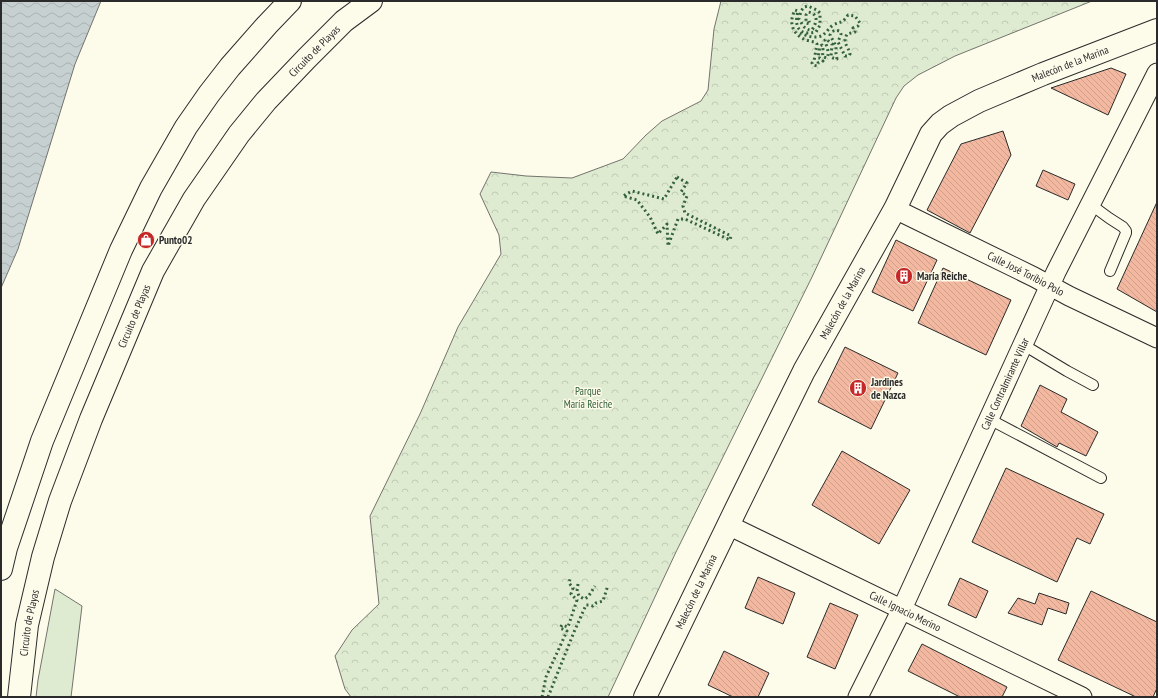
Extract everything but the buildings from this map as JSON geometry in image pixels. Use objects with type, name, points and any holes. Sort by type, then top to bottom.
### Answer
[{"type":"main road","points":[[1,569],[6,548],[42,441],[121,250],[151,188],[186,127],[209,94],[248,46],[290,1]]},
{"type":"main road","name":"Circuito de Playas","points":[[19,697],[27,624],[43,557],[60,501],[91,419],[153,271],[194,198],[239,134],[266,101],[307,58],[344,21],[371,1]]},
{"type":"main road","name":"Malecón de la Marina","points":[[645,697],[804,371],[895,209],[931,134],[950,116],[979,101],[1042,74],[1157,30]]},
{"type":"street","name":"Calle Contralmirante Villar","points":[[858,697],[902,609],[1056,272],[1157,72]]},
{"type":"street","name":"Calle José Toríbio Polo","points":[[895,209],[1157,338]]},
{"type":"street","name":"Calle Ignacio Merino","points":[[728,525],[1082,697]]},
{"type":"lane","points":[[1090,204],[1126,231],[1110,271]]},
{"type":"lane","points":[[1022,344],[1067,371],[1093,384]]},
{"type":"lane","points":[[988,419],[1101,478]]},
{"type":"green space","name":"Parque María Reiche","points":[[721,1],[1092,1],[955,56],[918,75],[904,86],[896,98],[812,277],[676,552],[608,697],[351,697],[345,689],[335,656],[352,630],[379,604],[370,516],[420,414],[458,327],[501,254],[499,235],[480,194],[491,172],[526,176],[572,178],[623,159],[662,121],[701,101],[708,90],[714,29]]},
{"type":"green space","points":[[55,589],[82,606],[71,697],[36,697],[38,680]]},
{"type":"water","points":[[1,1],[101,1],[75,64],[18,249],[1,288]]},
{"type":"hedge","points":[[800,33],[819,37],[833,25],[843,21],[848,15],[855,16],[860,23],[858,26],[853,28],[855,32],[847,34],[845,40],[850,54],[849,56],[845,56],[838,42],[841,34],[840,31],[835,30],[830,35],[836,46],[837,59],[831,57],[832,44],[826,39],[828,49],[827,58],[823,57],[822,45],[820,46],[818,58],[823,61],[818,63],[817,66],[813,65],[812,63],[814,61],[817,44],[815,42],[803,39],[795,32],[792,22],[795,10],[798,11],[797,25],[799,29],[805,33],[816,32],[820,25],[820,13],[808,6],[804,7],[801,11],[799,19],[805,28],[812,30],[816,19],[812,13],[808,12],[806,15],[806,23],[810,24],[809,21]]},
{"type":"hedge","points":[[677,177],[687,183],[681,192],[687,196],[683,206],[685,213],[731,236],[730,240],[685,219],[678,219],[668,246],[667,224],[658,234],[650,217],[637,200],[623,196],[632,191],[664,199],[677,177]]},
{"type":"hedge","points":[[542,697],[546,677],[567,631],[560,628],[562,625],[568,627],[577,600],[571,594],[573,588],[569,583],[570,579]]},
{"type":"hedge","points":[[578,584],[577,591],[579,596],[584,599],[588,597],[595,586]]},
{"type":"hedge","points":[[548,697],[586,605],[593,606],[596,603],[603,601],[608,585]]},
{"type":"place","name":"Punto02","points":[[146,240]]},
{"type":"place","name":"María Reiche","points":[[904,276]]},
{"type":"place","name":"Jardines de Nazca","points":[[858,388]]}]
